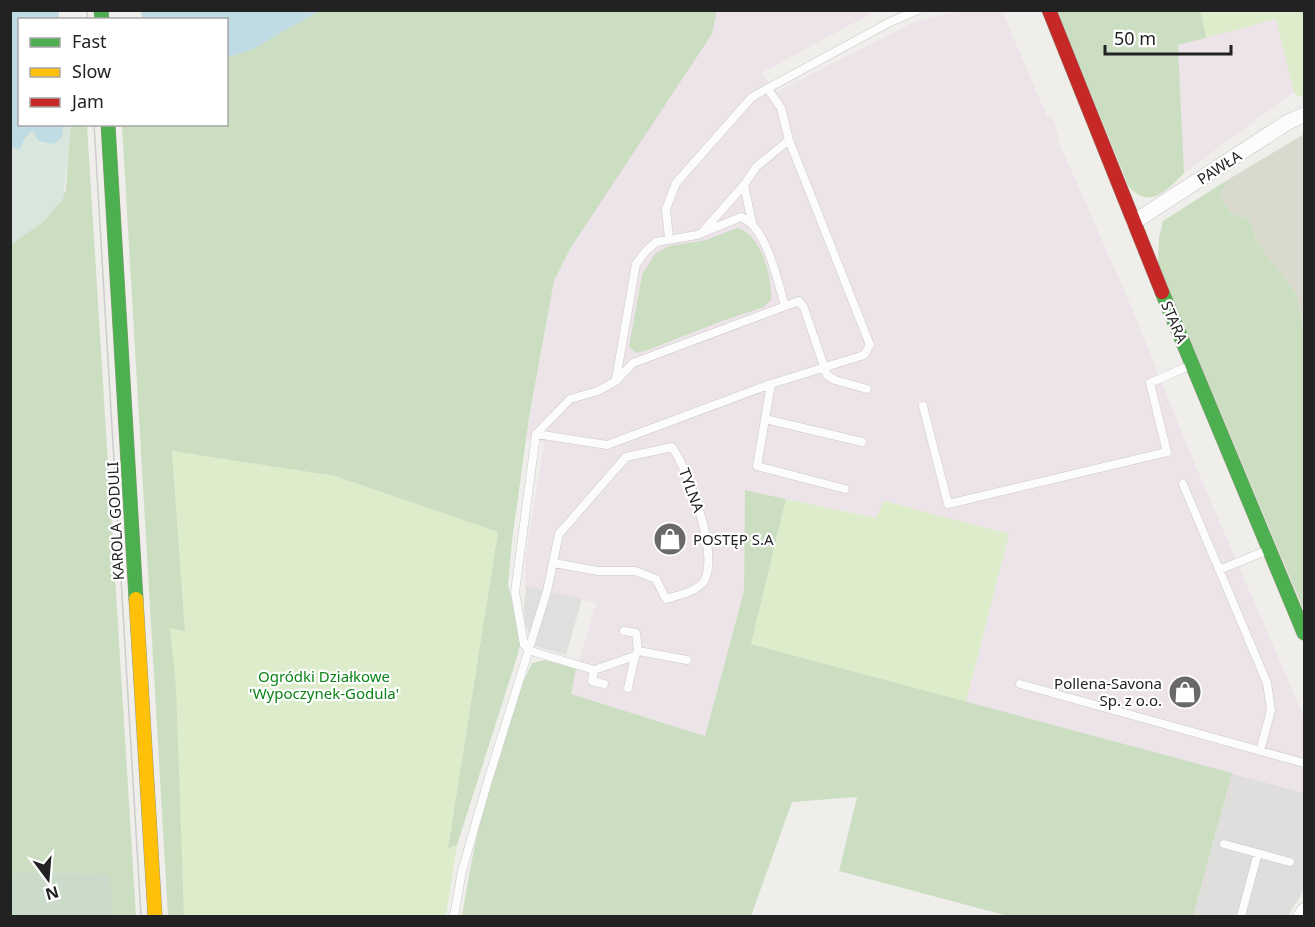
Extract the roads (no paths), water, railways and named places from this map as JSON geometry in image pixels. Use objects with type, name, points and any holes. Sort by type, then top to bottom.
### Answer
[{"type":"main road","name":"STARA","points":[[1049,10],[1134,222],[1305,633]]},
{"type":"main road","name":"KAROLA GODULI","points":[[108,126],[155,916]]},
{"type":"street","name":"PAWŁA","points":[[1134,222],[1288,122],[1305,115]]},
{"type":"street","points":[[1301,916],[1305,911]]},
{"type":"lane","points":[[669,239],[666,209],[676,183],[752,97],[890,22],[918,10]]},
{"type":"lane","points":[[536,434],[607,446],[771,384],[864,355],[870,345],[789,140],[781,108],[768,89]]},
{"type":"lane","points":[[702,232],[744,185],[756,167],[789,140]]},
{"type":"lane","points":[[744,185],[753,222],[762,236],[785,306]]},
{"type":"lane","points":[[616,381],[636,264],[656,242],[702,232],[741,217],[753,222]]},
{"type":"lane","points":[[687,660],[637,653],[594,670],[531,651],[524,645],[515,592],[536,434],[570,399],[598,391],[616,381],[633,363],[799,301],[804,308],[824,368],[834,380],[867,389]]},
{"type":"lane","points":[[923,406],[948,504],[1167,452],[1150,383],[1193,364]]},
{"type":"lane","points":[[771,384],[757,466],[845,489]]},
{"type":"lane","points":[[765,419],[862,442]]},
{"type":"lane","name":"TYLNA","points":[[454,916],[462,871],[487,784],[531,651],[554,563],[558,534],[626,457],[672,447],[679,457],[701,514],[709,561],[704,581],[693,590],[666,599],[656,579],[635,572],[598,571],[554,563]]},
{"type":"lane","points":[[1183,484],[1267,683],[1271,710],[1260,751]]},
{"type":"lane","points":[[1219,570],[1270,549]]},
{"type":"lane","points":[[624,631],[636,633],[637,653],[628,688]]},
{"type":"lane","points":[[594,670],[592,681],[604,684]]},
{"type":"lane","points":[[1020,684],[1305,763]]},
{"type":"lane","points":[[1224,844],[1290,862]]},
{"type":"lane","points":[[1241,916],[1258,853]]},
{"type":"water","points":[[11,10],[59,11],[59,18],[18,18],[18,126],[63,126],[62,137],[54,144],[38,141],[33,130],[24,139],[20,150],[13,147],[11,151]]},
{"type":"water","points":[[140,10],[319,11],[249,51],[228,57],[228,18],[143,18]]},
{"type":"tram line","points":[[87,10],[88,18]]},
{"type":"tram line","points":[[94,126],[141,916]]},
{"type":"place","name":"POSTĘP S.A","points":[[670,539]]},
{"type":"place","name":"Pollena-Savona Sp. z o.o.","points":[[1185,692]]},
{"type":"park label","name":"Ogródki Działkowe 'Wypoczynek-Godula'","points":[[324,684]]}]
